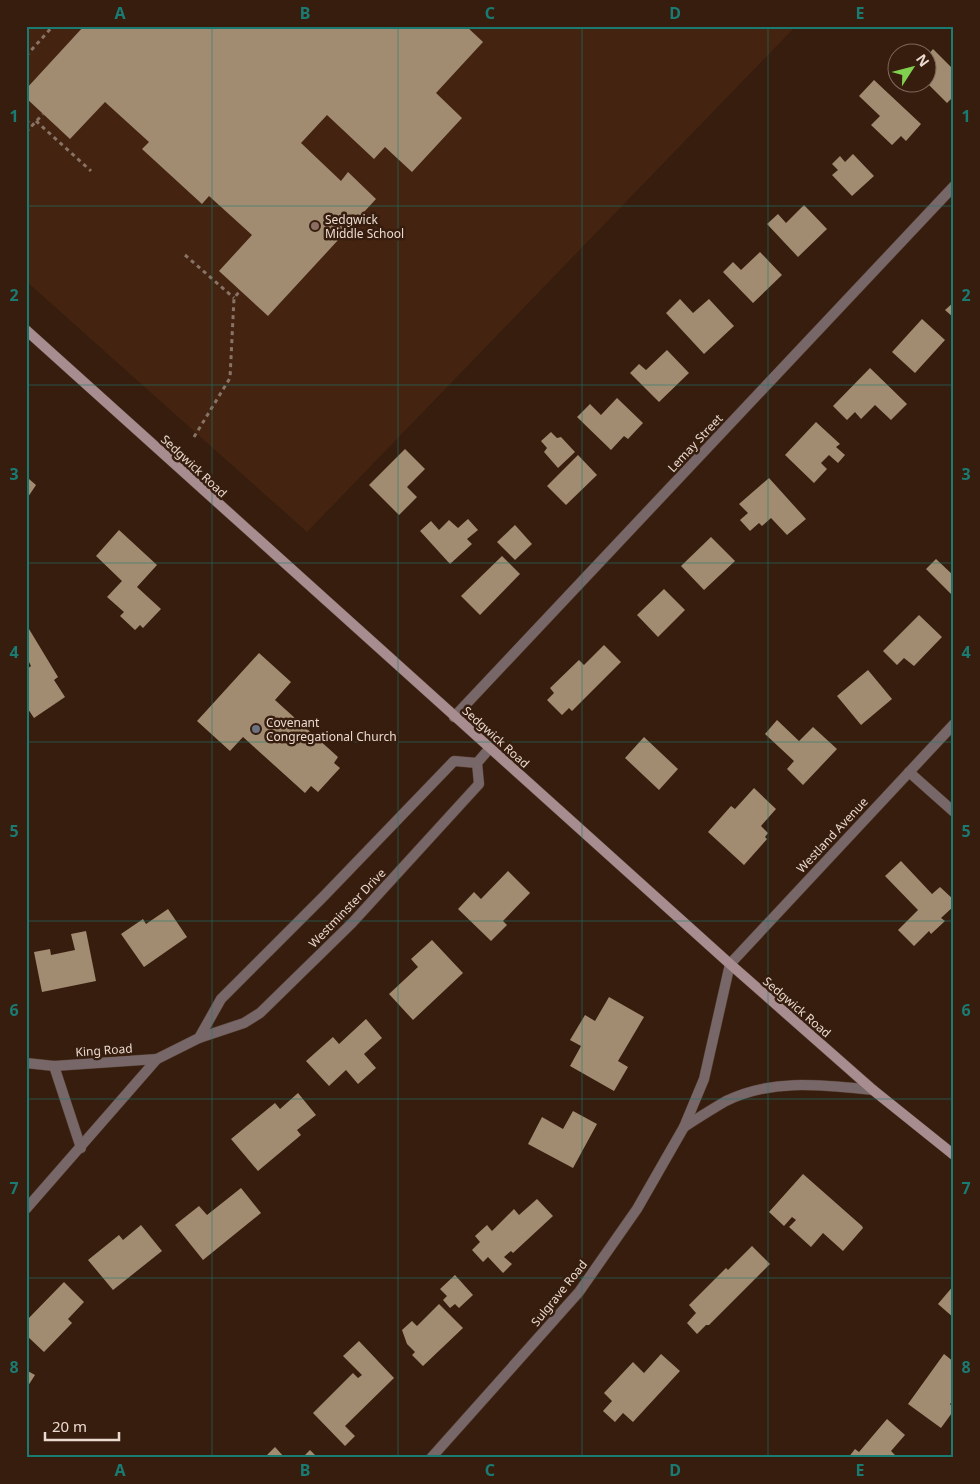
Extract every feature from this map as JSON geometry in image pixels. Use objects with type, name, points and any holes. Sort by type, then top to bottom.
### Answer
[{"type":"main road","name":"Sedgwick Road","points":[[26,330],[730,964],[873,1090],[954,1155]]},
{"type":"street","name":"Lemay Street","points":[[454,717],[954,186]]},
{"type":"street","name":"Westland Avenue","points":[[730,964],[954,724]]},
{"type":"street","points":[[477,763],[490,749]]},
{"type":"street","name":"Westminster Drive","points":[[26,1210],[157,1059],[200,1038],[244,1023],[260,1013],[352,923],[479,784],[477,763],[454,761],[331,889],[220,1000],[200,1038]]},
{"type":"street","points":[[909,772],[954,812]]},
{"type":"street","name":"Sulgrave Road","points":[[431,1458],[579,1292],[637,1209],[684,1127],[704,1079],[730,964]]},
{"type":"street","name":"King Road","points":[[26,1063],[54,1066],[157,1059]]},
{"type":"street","points":[[54,1066],[81,1148]]},
{"type":"street","name":"Sulgrave Road","points":[[684,1127],[728,1101],[779,1085],[810,1084],[873,1090]]},
{"type":"path","points":[[26,56],[53,26]]},
{"type":"path","points":[[26,132],[43,114]]},
{"type":"path","points":[[26,120],[32,126]]},
{"type":"path","points":[[36,121],[91,171]]},
{"type":"path","points":[[185,255],[234,298]]},
{"type":"path","points":[[194,437],[230,378],[234,298],[240,291]]},
{"type":"shaded area","name":"Sedgwick Middle School","points":[[26,26],[796,26],[307,532],[26,281]]},
{"type":"building","points":[[84,26],[466,26],[483,42],[436,93],[462,118],[412,172],[385,147],[374,159],[327,115],[301,143],[341,181],[348,172],[376,199],[268,316],[219,271],[252,235],[209,196],[202,204],[142,149],[149,142],[105,102],[70,139],[26,98],[26,89]]},
{"type":"building","points":[[938,54],[954,70],[954,96],[947,103],[936,92],[938,92]]},
{"type":"building","points":[[874,80],[921,124],[906,141],[901,136],[892,145],[871,125],[880,116],[859,96]]},
{"type":"building","points":[[853,154],[874,176],[852,196],[832,175],[838,170],[832,164],[840,156],[845,162]]},
{"type":"building","points":[[804,205],[827,229],[798,257],[767,224],[778,214],[786,223]]},
{"type":"building","points":[[760,252],[782,275],[753,303],[723,272],[733,262],[741,270]]},
{"type":"building","points":[[680,299],[693,313],[709,299],[734,326],[704,354],[666,313]]},
{"type":"building","points":[[954,302],[954,318],[945,310]]},
{"type":"building","points":[[922,319],[945,340],[915,373],[892,352]]},
{"type":"building","points":[[667,350],[689,373],[659,402],[630,373],[639,364],[646,370]]},
{"type":"building","points":[[870,368],[907,404],[891,420],[875,405],[861,419],[855,412],[847,420],[833,406]]},
{"type":"building","points":[[617,398],[643,423],[628,439],[624,436],[611,450],[577,417],[590,404],[601,415]]},
{"type":"building","points":[[816,422],[840,444],[836,447],[845,455],[838,463],[829,455],[821,463],[827,469],[814,483],[785,455]]},
{"type":"building","points":[[551,432],[557,438],[561,437],[575,452],[558,468],[544,452],[547,448],[541,441]]},
{"type":"building","points":[[405,449],[425,469],[407,487],[417,497],[399,515],[369,485]]},
{"type":"building","points":[[578,455],[597,475],[566,505],[547,486]]},
{"type":"building","points":[[769,478],[806,519],[787,535],[771,518],[762,526],[759,523],[750,531],[740,520],[748,513],[739,504]]},
{"type":"building","points":[[29,479],[36,485],[26,500],[26,482]]},
{"type":"building","points":[[468,519],[478,530],[467,539],[472,544],[450,564],[420,531],[431,521],[439,530],[449,520],[458,528]]},
{"type":"building","points":[[515,525],[532,544],[515,560],[497,542]]},
{"type":"building","points":[[119,530],[157,565],[137,587],[161,609],[143,628],[140,625],[135,630],[120,616],[124,612],[107,597],[122,581],[96,556]]},
{"type":"building","points":[[711,537],[735,561],[704,590],[681,566]]},
{"type":"building","points":[[502,556],[520,574],[480,615],[461,596]]},
{"type":"building","points":[[936,559],[954,576],[954,597],[926,569]]},
{"type":"building","points":[[664,589],[685,610],[658,637],[637,615]]},
{"type":"building","points":[[919,615],[942,637],[914,666],[904,658],[897,665],[883,651]]},
{"type":"building","points":[[29,629],[58,677],[54,680],[65,697],[34,718],[26,706],[26,670],[31,666],[29,662],[26,664],[26,631]]},
{"type":"building","points":[[604,645],[621,662],[572,711],[569,708],[562,715],[547,700],[554,693],[550,688],[579,660],[584,665]]},
{"type":"building","name":"Covenant Congregational Church","points":[[259,653],[291,682],[275,700],[338,757],[334,763],[340,768],[318,792],[311,786],[305,793],[243,737],[230,751],[197,721]]},
{"type":"building","points":[[868,670],[892,699],[861,725],[837,696]]},
{"type":"building","points":[[777,720],[799,741],[813,727],[837,749],[803,785],[787,769],[794,761],[765,734]]},
{"type":"building","points":[[644,737],[678,769],[659,790],[625,758]]},
{"type":"building","points":[[754,788],[776,809],[761,826],[768,833],[765,837],[767,839],[744,865],[708,832],[731,806],[735,809]]},
{"type":"building","points":[[901,861],[932,894],[940,887],[954,900],[954,906],[941,918],[945,921],[931,934],[929,931],[914,946],[898,930],[918,910],[885,876]]},
{"type":"building","points":[[508,871],[530,893],[503,921],[507,925],[491,941],[458,909],[474,892],[481,899]]},
{"type":"building","points":[[168,909],[187,937],[144,967],[121,934],[143,919],[146,924]]},
{"type":"building","points":[[86,931],[96,981],[42,992],[34,952],[50,949],[51,955],[75,950],[71,934]]},
{"type":"building","points":[[432,940],[463,973],[413,1020],[389,994],[418,967],[411,959]]},
{"type":"building","points":[[609,997],[644,1017],[618,1061],[628,1067],[614,1091],[570,1066],[581,1046],[570,1040],[585,1015],[595,1021]]},
{"type":"building","points":[[366,1019],[382,1038],[364,1054],[376,1068],[358,1084],[346,1070],[329,1086],[306,1061],[333,1037],[339,1044]]},
{"type":"building","points":[[298,1093],[316,1115],[297,1130],[301,1135],[258,1171],[231,1139],[275,1103],[280,1109]]},
{"type":"building","points":[[573,1111],[597,1124],[573,1168],[528,1144],[542,1117],[563,1129]]},
{"type":"building","points":[[803,1174],[862,1226],[863,1228],[843,1251],[823,1233],[811,1247],[789,1227],[796,1220],[792,1217],[784,1226],[769,1212]]},
{"type":"building","points":[[241,1188],[261,1213],[203,1260],[175,1225],[199,1206],[207,1215]]},
{"type":"building","points":[[537,1199],[553,1216],[513,1253],[511,1251],[504,1257],[512,1264],[503,1273],[488,1257],[483,1262],[472,1250],[480,1242],[475,1236],[487,1225],[492,1231],[514,1209],[519,1215]]},
{"type":"building","points":[[141,1225],[162,1251],[113,1290],[88,1260],[119,1235],[123,1240]]},
{"type":"building","points":[[752,1246],[770,1264],[709,1325],[706,1325],[697,1334],[687,1323],[696,1313],[689,1305],[726,1268],[728,1270]]},
{"type":"building","points":[[455,1275],[473,1295],[459,1308],[455,1304],[450,1308],[443,1300],[447,1296],[440,1289]]},
{"type":"building","points":[[64,1282],[84,1302],[68,1319],[72,1323],[44,1352],[26,1335],[26,1321]]},
{"type":"building","points":[[954,1285],[954,1318],[938,1304]]},
{"type":"building","points":[[439,1304],[463,1328],[423,1366],[412,1355],[415,1352],[407,1344],[402,1330],[412,1321],[417,1326]]},
{"type":"building","points":[[359,1341],[394,1378],[345,1426],[355,1436],[345,1446],[313,1413],[353,1373],[358,1378],[362,1375],[343,1356]]},
{"type":"building","points":[[661,1354],[680,1371],[633,1422],[623,1413],[615,1422],[603,1411],[612,1401],[604,1393],[633,1362],[644,1373]]},
{"type":"building","points":[[944,1354],[954,1362],[954,1400],[950,1404],[954,1410],[941,1428],[908,1404]]},
{"type":"building","points":[[26,1370],[35,1375],[26,1389]]},
{"type":"building","points":[[887,1419],[905,1435],[891,1451],[898,1458],[848,1458],[855,1449],[859,1452]]},
{"type":"building","points":[[275,1447],[285,1458],[264,1458]]},
{"type":"building","points":[[310,1450],[318,1458],[302,1458]]},
{"type":"place","name":"Sedgwick Middle School","points":[[315,226]]},
{"type":"place","name":"Covenant Congregational Church","points":[[256,729]]}]
